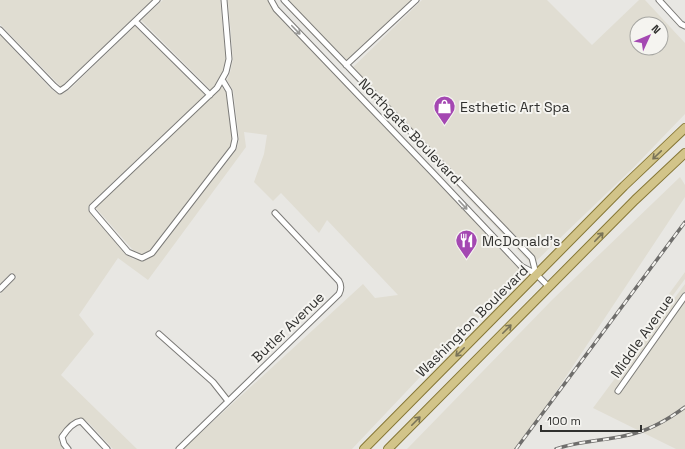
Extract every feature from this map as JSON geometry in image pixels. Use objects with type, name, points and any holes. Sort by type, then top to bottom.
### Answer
[{"type":"main road","name":"Washington Boulevard","points":[[364,449],[624,186],[685,128]]},
{"type":"main road","points":[[388,449],[635,200],[685,153]]},
{"type":"street","points":[[0,30],[60,91],[157,0]]},
{"type":"street","points":[[222,81],[230,91],[235,139],[233,148],[152,253],[142,258],[130,254],[92,210],[92,207],[210,95],[222,81],[229,59],[224,0]]},
{"type":"street","name":"Northgate Boulevard","points":[[271,0],[280,13],[520,266],[536,274],[549,287]]},
{"type":"street","name":"Northgate Boulevard","points":[[284,0],[532,258],[536,274]]},
{"type":"street","points":[[346,65],[416,0]]},
{"type":"street","points":[[659,0],[685,26]]},
{"type":"street","points":[[135,20],[210,95]]},
{"type":"street","name":"Butler Avenue","points":[[178,449],[341,291],[339,281],[275,213]]},
{"type":"street","points":[[0,289],[12,277]]},
{"type":"street","name":"Middle Avenue","points":[[618,391],[685,296]]},
{"type":"street","points":[[159,334],[213,382],[228,400]]},
{"type":"street","points":[[68,449],[64,444],[62,437],[77,422],[81,422],[108,449]]},
{"type":"shaded area","points":[[0,0],[152,0],[61,87],[0,24]]},
{"type":"shaded area","points":[[163,0],[220,0],[226,59],[220,79],[211,90],[141,20]]},
{"type":"shaded area","points":[[228,0],[272,0],[276,7],[527,270],[439,357],[352,449],[183,449],[363,284],[375,298],[398,295],[327,220],[319,233],[281,193],[273,201],[254,182],[264,154],[267,135],[244,132],[246,147],[148,280],[118,258],[79,315],[94,334],[61,375],[137,449],[113,449],[89,423],[81,418],[75,419],[59,436],[59,442],[63,449],[0,449],[0,294],[17,277],[12,272],[0,284],[0,35],[51,89],[58,94],[62,94],[69,90],[135,26],[205,95],[88,207],[89,212],[125,254],[133,259],[143,261],[158,251],[236,150],[238,145],[239,138],[233,90],[227,80],[233,59]]},
{"type":"shaded area","points":[[281,0],[412,0],[343,67]]},
{"type":"shaded area","points":[[422,0],[547,0],[592,45],[639,0],[645,0],[660,16],[629,16],[629,56],[669,56],[669,26],[685,43],[685,114],[634,167],[532,265],[348,72]]},
{"type":"shaded area","points":[[222,87],[226,92],[232,139],[230,147],[150,250],[142,254],[133,250],[96,208]]},
{"type":"shaded area","points":[[680,177],[685,185],[685,197],[518,449],[407,449],[552,300]]},
{"type":"shaded area","points":[[685,272],[685,279],[634,348],[666,298]]},
{"type":"shaded area","points":[[685,284],[685,449],[676,449],[593,408]]},
{"type":"railway","points":[[516,449],[685,222]]},
{"type":"railway","points":[[556,449],[576,444],[626,436],[643,431],[662,422],[685,407]]},
{"type":"place","name":"Esthetic Art Spa","points":[[444,126]]},
{"type":"place","name":"McDonald's","points":[[467,260]]}]
